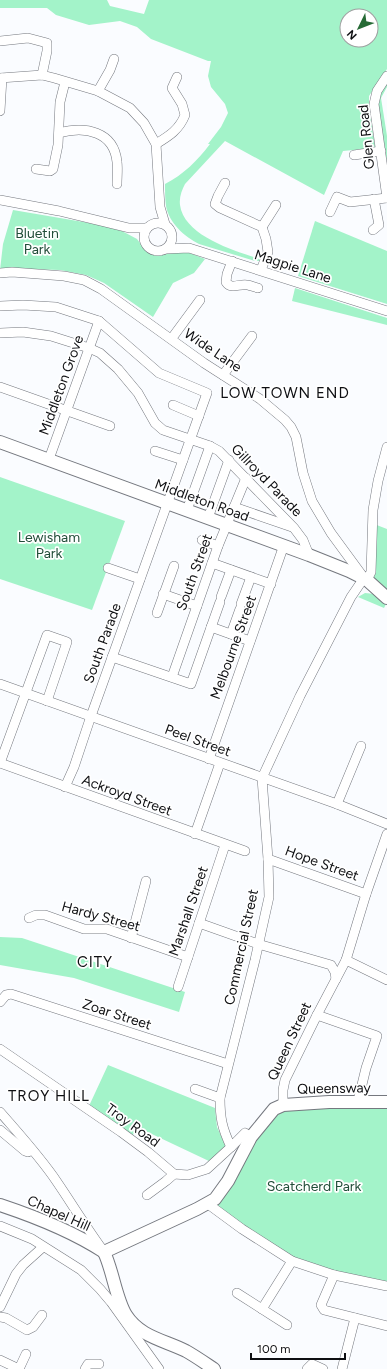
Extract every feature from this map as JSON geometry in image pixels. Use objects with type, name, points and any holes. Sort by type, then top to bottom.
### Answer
[{"type":"main road","name":"Middleton Road","points":[[0,442],[227,524],[349,571],[366,579],[387,598]]},
{"type":"main road","name":"Queensway","points":[[283,1105],[358,1101],[387,1102]]},
{"type":"main road","points":[[214,1369],[185,1351],[133,1328],[123,1310],[111,1268],[104,1252],[208,1204],[215,1199],[228,1181],[251,1137],[274,1109],[283,1105]]},
{"type":"main road","name":"Chapel Hill","points":[[0,1205],[28,1214],[81,1238],[104,1252]]},
{"type":"street","points":[[0,40],[28,38],[48,41],[42,75]]},
{"type":"street","points":[[98,91],[110,70],[114,59]]},
{"type":"street","points":[[0,111],[1,78],[42,75],[98,91],[130,108],[144,123],[156,144],[160,207],[165,224]]},
{"type":"street","name":"Glen Road","points":[[387,76],[377,92],[374,104],[387,198]]},
{"type":"street","points":[[156,144],[172,134],[187,116],[182,104],[172,88],[178,77]]},
{"type":"street","points":[[36,169],[50,171],[53,169],[59,132],[60,102],[65,82]]},
{"type":"street","points":[[59,132],[87,130],[97,133],[105,138],[111,144],[116,153],[118,163],[117,184]]},
{"type":"street","points":[[354,155],[381,151]]},
{"type":"street","points":[[225,183],[215,204],[220,208],[262,227],[268,252],[261,270]]},
{"type":"street","points":[[330,212],[337,197],[350,202],[387,198]]},
{"type":"street","points":[[373,230],[379,225],[374,199]]},
{"type":"street","points":[[0,200],[59,211],[129,228],[151,226],[159,223],[165,224],[170,228],[172,233],[171,242],[166,249],[160,251],[153,250],[145,241],[129,228]]},
{"type":"street","points":[[262,227],[276,205]]},
{"type":"street","points":[[145,241],[144,234],[151,226],[160,207]]},
{"type":"street","name":"Magpie Lane","points":[[172,233],[189,248]]},
{"type":"street","name":"Magpie Lane","points":[[166,249],[189,248],[387,311]]},
{"type":"street","points":[[232,261],[227,274],[226,282],[228,285],[231,287],[246,284],[258,288]]},
{"type":"street","name":"Wide Lane","points":[[0,273],[12,272],[64,276],[84,280],[101,289],[172,338],[204,363],[260,399],[277,413],[291,427],[296,437],[303,473],[312,501],[340,546],[366,579]]},
{"type":"street","points":[[172,338],[200,300]]},
{"type":"street","points":[[0,306],[23,305],[56,307],[99,321]]},
{"type":"street","name":"Middleton Grove","points":[[48,459],[99,321]]},
{"type":"street","name":"South Parade","points":[[65,787],[74,767],[90,716],[207,393],[159,373],[99,321]]},
{"type":"street","name":"Gillroyd Parade","points":[[0,333],[23,332],[51,336],[90,348],[100,353],[118,369],[138,393],[155,423],[163,430],[210,446],[219,451],[229,460],[294,528],[303,540],[309,555]]},
{"type":"street","points":[[223,375],[252,336]]},
{"type":"street","points":[[0,387],[110,426]]},
{"type":"street","points":[[173,405],[199,416]]},
{"type":"street","points":[[187,510],[210,446]]},
{"type":"street","points":[[366,579],[371,572],[373,510],[387,447]]},
{"type":"street","points":[[155,451],[183,460]]},
{"type":"street","points":[[208,518],[229,460]]},
{"type":"street","name":"South Street","points":[[172,676],[218,546],[246,478]]},
{"type":"street","points":[[234,507],[294,528]]},
{"type":"street","points":[[202,540],[218,546]]},
{"type":"street","name":"Melbourne Street","points":[[208,759],[284,546]]},
{"type":"street","points":[[212,563],[271,584]]},
{"type":"street","points":[[157,613],[174,566]]},
{"type":"street","points":[[108,568],[140,579]]},
{"type":"street","points":[[112,656],[192,684],[231,570]]},
{"type":"street","points":[[231,634],[251,577]]},
{"type":"street","name":"Commercial Street","points":[[231,1147],[222,1129],[220,1098],[269,897],[268,859],[262,778],[300,696],[351,597],[366,579]]},
{"type":"street","points":[[163,594],[197,606]]},
{"type":"street","points":[[211,627],[250,641]]},
{"type":"street","points":[[0,763],[46,635],[67,642],[47,701]]},
{"type":"street","name":"Peel Street","points":[[1,688],[25,693],[336,804],[387,824]]},
{"type":"street","points":[[336,804],[361,746]]},
{"type":"street","name":"Ackroyd Street","points":[[0,763],[245,852]]},
{"type":"street","points":[[195,834],[220,763]]},
{"type":"street","name":"Queen Street","points":[[283,1105],[285,1080],[316,1015],[346,960],[366,894],[384,848],[387,834]]},
{"type":"street","name":"Marshall Street","points":[[178,987],[225,844]]},
{"type":"street","name":"Hope Street","points":[[268,859],[366,894]]},
{"type":"street","points":[[131,938],[146,880]]},
{"type":"street","name":"Hardy Street","points":[[29,918],[36,915],[45,915],[84,929],[107,929],[188,957]]},
{"type":"street","points":[[199,923],[258,944],[331,965],[335,972],[336,979]]},
{"type":"street","points":[[346,960],[387,980]]},
{"type":"street","name":"Zoar Street","points":[[0,1002],[6,995],[11,994],[228,1064]]},
{"type":"street","points":[[316,1015],[377,1036],[366,1068],[358,1101]]},
{"type":"street","name":"Troy Road","points":[[0,1049],[148,1152],[174,1174]]},
{"type":"street","points":[[195,1089],[220,1098]]},
{"type":"street","points":[[0,1112],[57,1181],[83,1223],[104,1252]]},
{"type":"street","points":[[0,1130],[25,1151],[28,1152],[32,1150]]},
{"type":"street","points":[[147,1195],[174,1174],[188,1174],[207,1169],[246,1133],[251,1137]]},
{"type":"street","points":[[208,1204],[242,1229],[292,1261],[334,1275],[387,1286]]},
{"type":"street","points":[[0,1226],[32,1239],[73,1264],[88,1276],[133,1328],[159,1369]]},
{"type":"street","points":[[0,1307],[16,1274],[23,1265],[43,1247]]},
{"type":"street","points":[[262,1309],[292,1261]]},
{"type":"street","points":[[334,1275],[321,1305],[324,1310],[387,1326]]},
{"type":"street","points":[[237,1293],[287,1325]]},
{"type":"street","points":[[0,1317],[6,1318],[27,1330],[33,1327],[42,1315]]},
{"type":"street","points":[[344,1369],[355,1318]]},
{"type":"street","points":[[0,1360],[19,1369],[26,1354]]},
{"type":"street","points":[[85,1369],[88,1364],[99,1364]]},
{"type":"street","points":[[307,1369],[312,1364],[323,1369]]},
{"type":"green space","points":[[0,0],[107,0],[110,6],[144,14],[149,0],[387,0],[387,69],[369,96],[369,110],[375,146],[374,148],[343,151],[324,195],[225,141],[185,184],[180,196],[180,205],[184,216],[200,234],[225,247],[260,259],[259,261],[255,261],[199,244],[188,238],[178,229],[170,218],[166,206],[165,184],[184,172],[200,156],[210,144],[208,144],[221,127],[228,113],[225,104],[211,87],[208,76],[211,61],[151,39],[137,27],[120,21],[89,25],[56,15],[47,8],[0,8]]},
{"type":"green space","points":[[387,81],[387,87],[381,98],[387,136],[387,162],[378,103],[381,91]]},
{"type":"green space","name":"Bluetin Park","points":[[13,210],[101,225],[122,231],[137,239],[146,251],[155,255],[164,255],[172,251],[187,252],[205,259],[194,273],[173,283],[153,317],[104,283],[86,275],[60,270],[0,270],[3,244]]},
{"type":"green space","points":[[315,221],[387,251],[387,304],[298,276]]},
{"type":"green space","points":[[295,288],[387,318],[387,325],[292,301]]},
{"type":"green space","name":"Lewisham Park","points":[[0,477],[125,521],[92,610],[0,579]]},
{"type":"green space","points":[[374,524],[387,529],[387,593],[373,581]]},
{"type":"green space","points":[[365,593],[375,594],[386,604],[384,608],[358,597]]},
{"type":"green space","points":[[0,937],[22,938],[185,992],[179,1012],[74,978],[0,965]]},
{"type":"green space","points":[[108,1065],[215,1108],[217,1127],[226,1147],[211,1162],[137,1127],[133,1135],[89,1106]]},
{"type":"green space","name":"Scatcherd Park","points":[[293,1108],[387,1108],[387,1286],[305,1266],[214,1209],[221,1201],[256,1140],[276,1115]]},
{"type":"district","name":"LOW TOWN END","points":[[285,393]]},
{"type":"district","name":"CITY","points":[[95,962]]},
{"type":"district","name":"TROY HILL","points":[[49,1096]]}]
